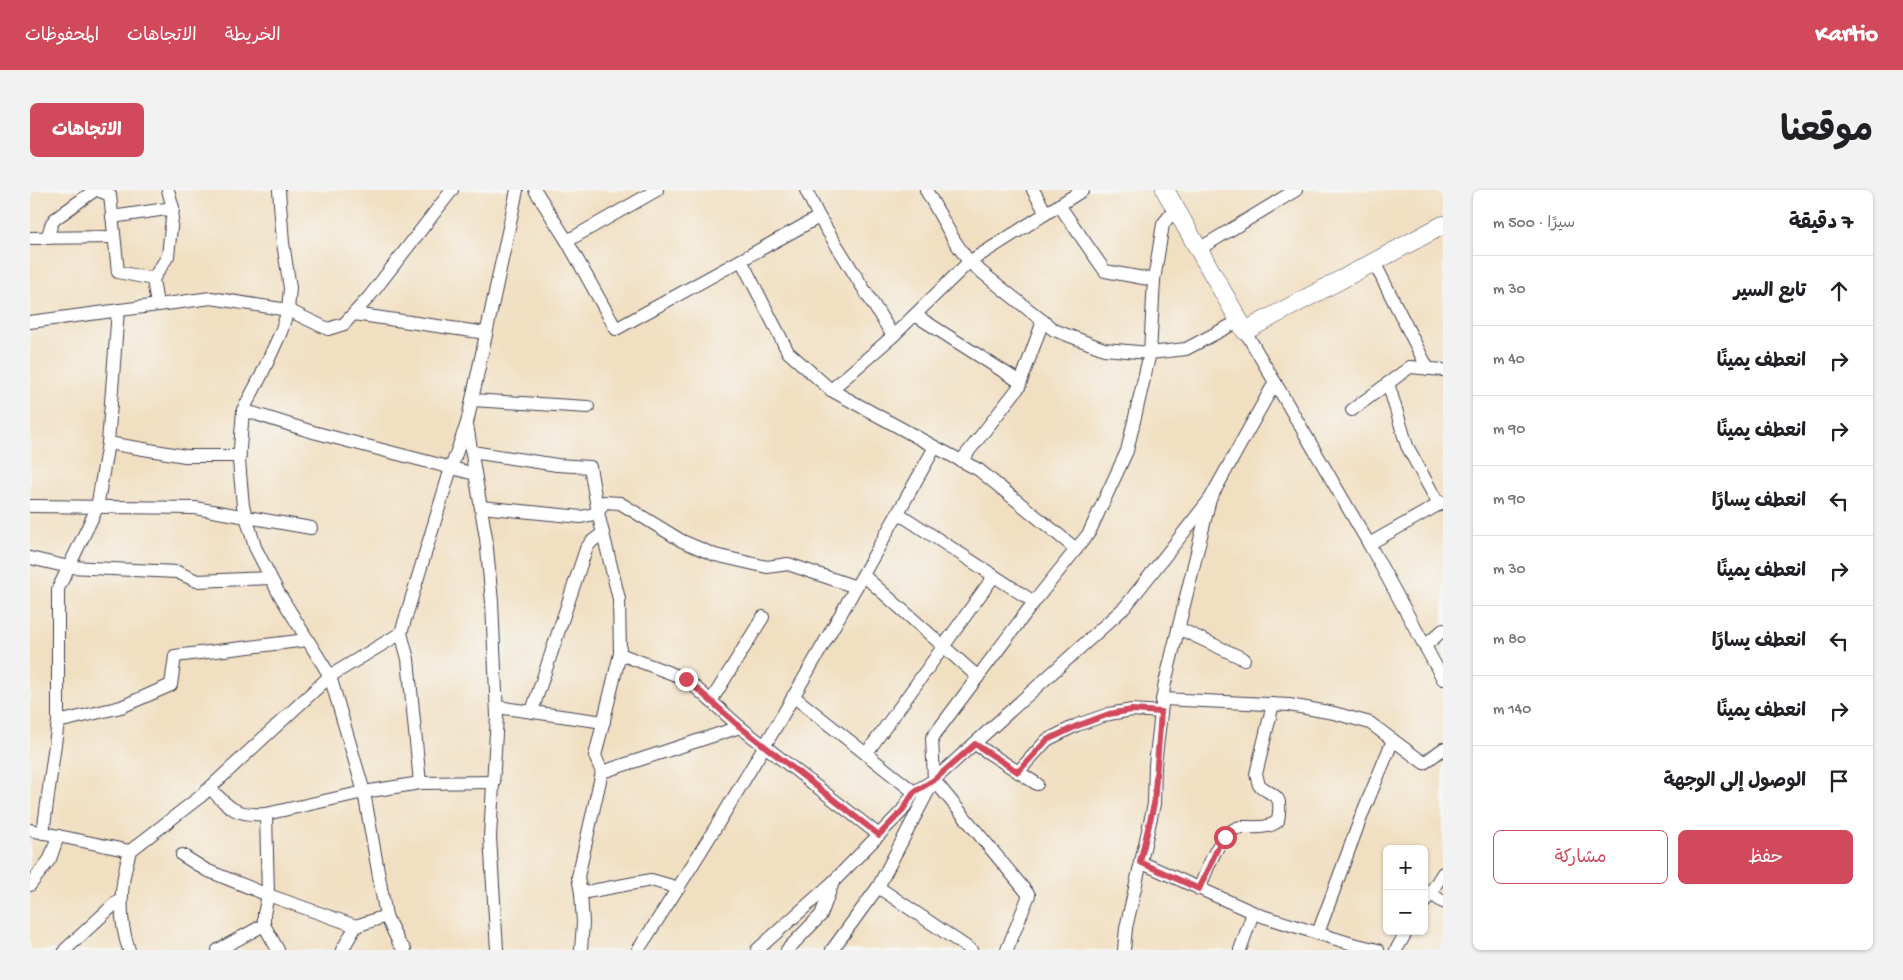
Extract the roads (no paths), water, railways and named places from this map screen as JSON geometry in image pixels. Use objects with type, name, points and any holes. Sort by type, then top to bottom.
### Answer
[{"type":"main road","points":[[1165,190],[1242,326],[1374,262],[1443,225]]},
{"type":"street","points":[[157,305],[153,279],[168,256],[173,208],[168,190]]},
{"type":"street","points":[[279,190],[283,243],[290,288],[288,310],[281,332],[243,410],[240,456],[243,506],[255,547],[270,578],[330,676],[364,792],[386,916],[399,943],[405,950]]},
{"type":"street","points":[[30,322],[211,298],[288,310],[328,328],[344,324],[369,298],[452,190]]},
{"type":"street","points":[[420,783],[408,659],[401,633],[451,468],[467,423],[517,190]]},
{"type":"street","points":[[535,190],[567,241],[616,329],[819,217]]},
{"type":"street","points":[[567,241],[656,190]]},
{"type":"street","points":[[806,190],[819,217],[893,336]]},
{"type":"street","points":[[926,190],[954,240],[969,262],[1054,330],[1104,349],[1150,353],[1186,349],[1242,326],[1369,544],[1443,679]]},
{"type":"street","points":[[1033,190],[1046,213]]},
{"type":"street","points":[[831,390],[893,336],[969,262],[1083,190]]},
{"type":"street","points":[[47,238],[55,219],[103,191],[112,217],[118,272],[153,279]]},
{"type":"street","points":[[1199,249],[1290,192]]},
{"type":"street","points":[[1058,205],[1105,271],[1154,280]]},
{"type":"street","points":[[112,217],[173,208]]},
{"type":"street","points":[[832,950],[878,887],[934,780],[932,738],[1034,602],[1090,533],[1127,451],[1150,353],[1154,280],[1163,224],[1176,208]]},
{"type":"street","points":[[30,238],[114,237]]},
{"type":"street","points":[[741,260],[788,352],[831,390],[979,470],[1076,549]]},
{"type":"street","points":[[1374,262],[1428,368]]},
{"type":"street","points":[[118,310],[108,443],[97,508],[58,589],[58,722],[36,832],[130,851]]},
{"type":"street","points":[[354,314],[486,333]]},
{"type":"street","points":[[915,315],[1020,382]]},
{"type":"street","points":[[961,461],[1019,387],[1043,321]]},
{"type":"street","points":[[1352,410],[1410,367],[1443,370]]},
{"type":"street","points":[[757,950],[832,883],[902,811],[914,792],[934,780],[1124,608],[1210,499],[1275,382]]},
{"type":"street","points":[[1369,544],[1441,503],[1407,446],[1388,384]]},
{"type":"street","points":[[472,400],[588,407]]},
{"type":"street","points":[[243,410],[313,432],[476,474]]},
{"type":"street","points":[[467,423],[481,507],[492,602],[497,707],[490,837],[497,950]]},
{"type":"street","points":[[108,443],[184,456],[240,456]]},
{"type":"street","points":[[638,950],[679,888],[765,746],[935,447]]},
{"type":"street","points":[[472,452],[557,465],[590,467],[598,513],[619,599],[620,654],[595,756],[602,772],[578,877],[583,924],[581,950]]},
{"type":"street","points":[[1124,950],[1126,928],[1154,804],[1164,687],[1210,499]]},
{"type":"street","points":[[481,507],[581,517],[598,513],[604,502],[620,503],[682,542],[715,555],[767,567],[788,564],[856,587]]},
{"type":"street","points":[[30,506],[195,508],[311,528]]},
{"type":"street","points":[[898,513],[1034,602]]},
{"type":"street","points":[[532,711],[586,549],[590,542],[603,533]]},
{"type":"street","points":[[30,558],[69,567],[177,572],[197,581],[270,578]]},
{"type":"street","points":[[863,574],[978,676]]},
{"type":"street","points":[[866,754],[994,576]]},
{"type":"street","points":[[711,701],[763,617]]},
{"type":"street","points":[[1178,628],[1244,659]]},
{"type":"street","points":[[1425,646],[1443,630]]},
{"type":"street","points":[[129,950],[125,939],[121,898],[123,874],[130,851],[210,788],[330,676],[401,633]]},
{"type":"street","points":[[58,722],[121,707],[171,685],[175,656],[307,640]]},
{"type":"street","points":[[620,654],[686,679],[740,727],[879,835]]},
{"type":"street","points":[[793,696],[914,792]]},
{"type":"street","points":[[1199,889],[1219,845],[1232,829],[1240,826],[1273,825],[1278,821],[1279,799],[1276,794],[1260,785],[1256,774],[1273,704]]},
{"type":"street","points":[[1018,772],[1047,740],[1077,726],[1109,714],[1162,706],[1289,705],[1334,713],[1370,723],[1424,763],[1443,749]]},
{"type":"street","points":[[497,707],[604,722]]},
{"type":"street","points":[[602,772],[740,727]]},
{"type":"street","points":[[1318,933],[1363,812],[1393,740]]},
{"type":"street","points":[[975,744],[1037,784]]},
{"type":"street","points":[[934,780],[1029,896],[1007,950]]},
{"type":"street","points":[[210,788],[226,805],[238,812],[250,815],[266,814],[364,792],[420,783],[494,782]]},
{"type":"street","points":[[266,814],[268,895],[264,924],[278,950]]},
{"type":"street","points":[[30,885],[50,859],[58,836]]},
{"type":"street","points":[[182,855],[206,870],[268,895],[356,926],[386,916]]},
{"type":"street","points":[[1140,862],[1253,912],[1378,950]]},
{"type":"street","points":[[1428,896],[1443,872]]},
{"type":"street","points":[[581,893],[651,880],[679,888]]},
{"type":"street","points":[[787,950],[821,915],[832,883]]},
{"type":"street","points":[[878,887],[971,950]]},
{"type":"street","points":[[66,950],[121,898]]},
{"type":"street","points":[[1428,898],[1443,902]]},
{"type":"street","points":[[1240,950],[1253,912]]},
{"type":"street","points":[[218,950],[264,924]]},
{"type":"street","points":[[342,950],[356,926]]},
{"type":"street","points":[[1396,950],[1405,935]]}]
